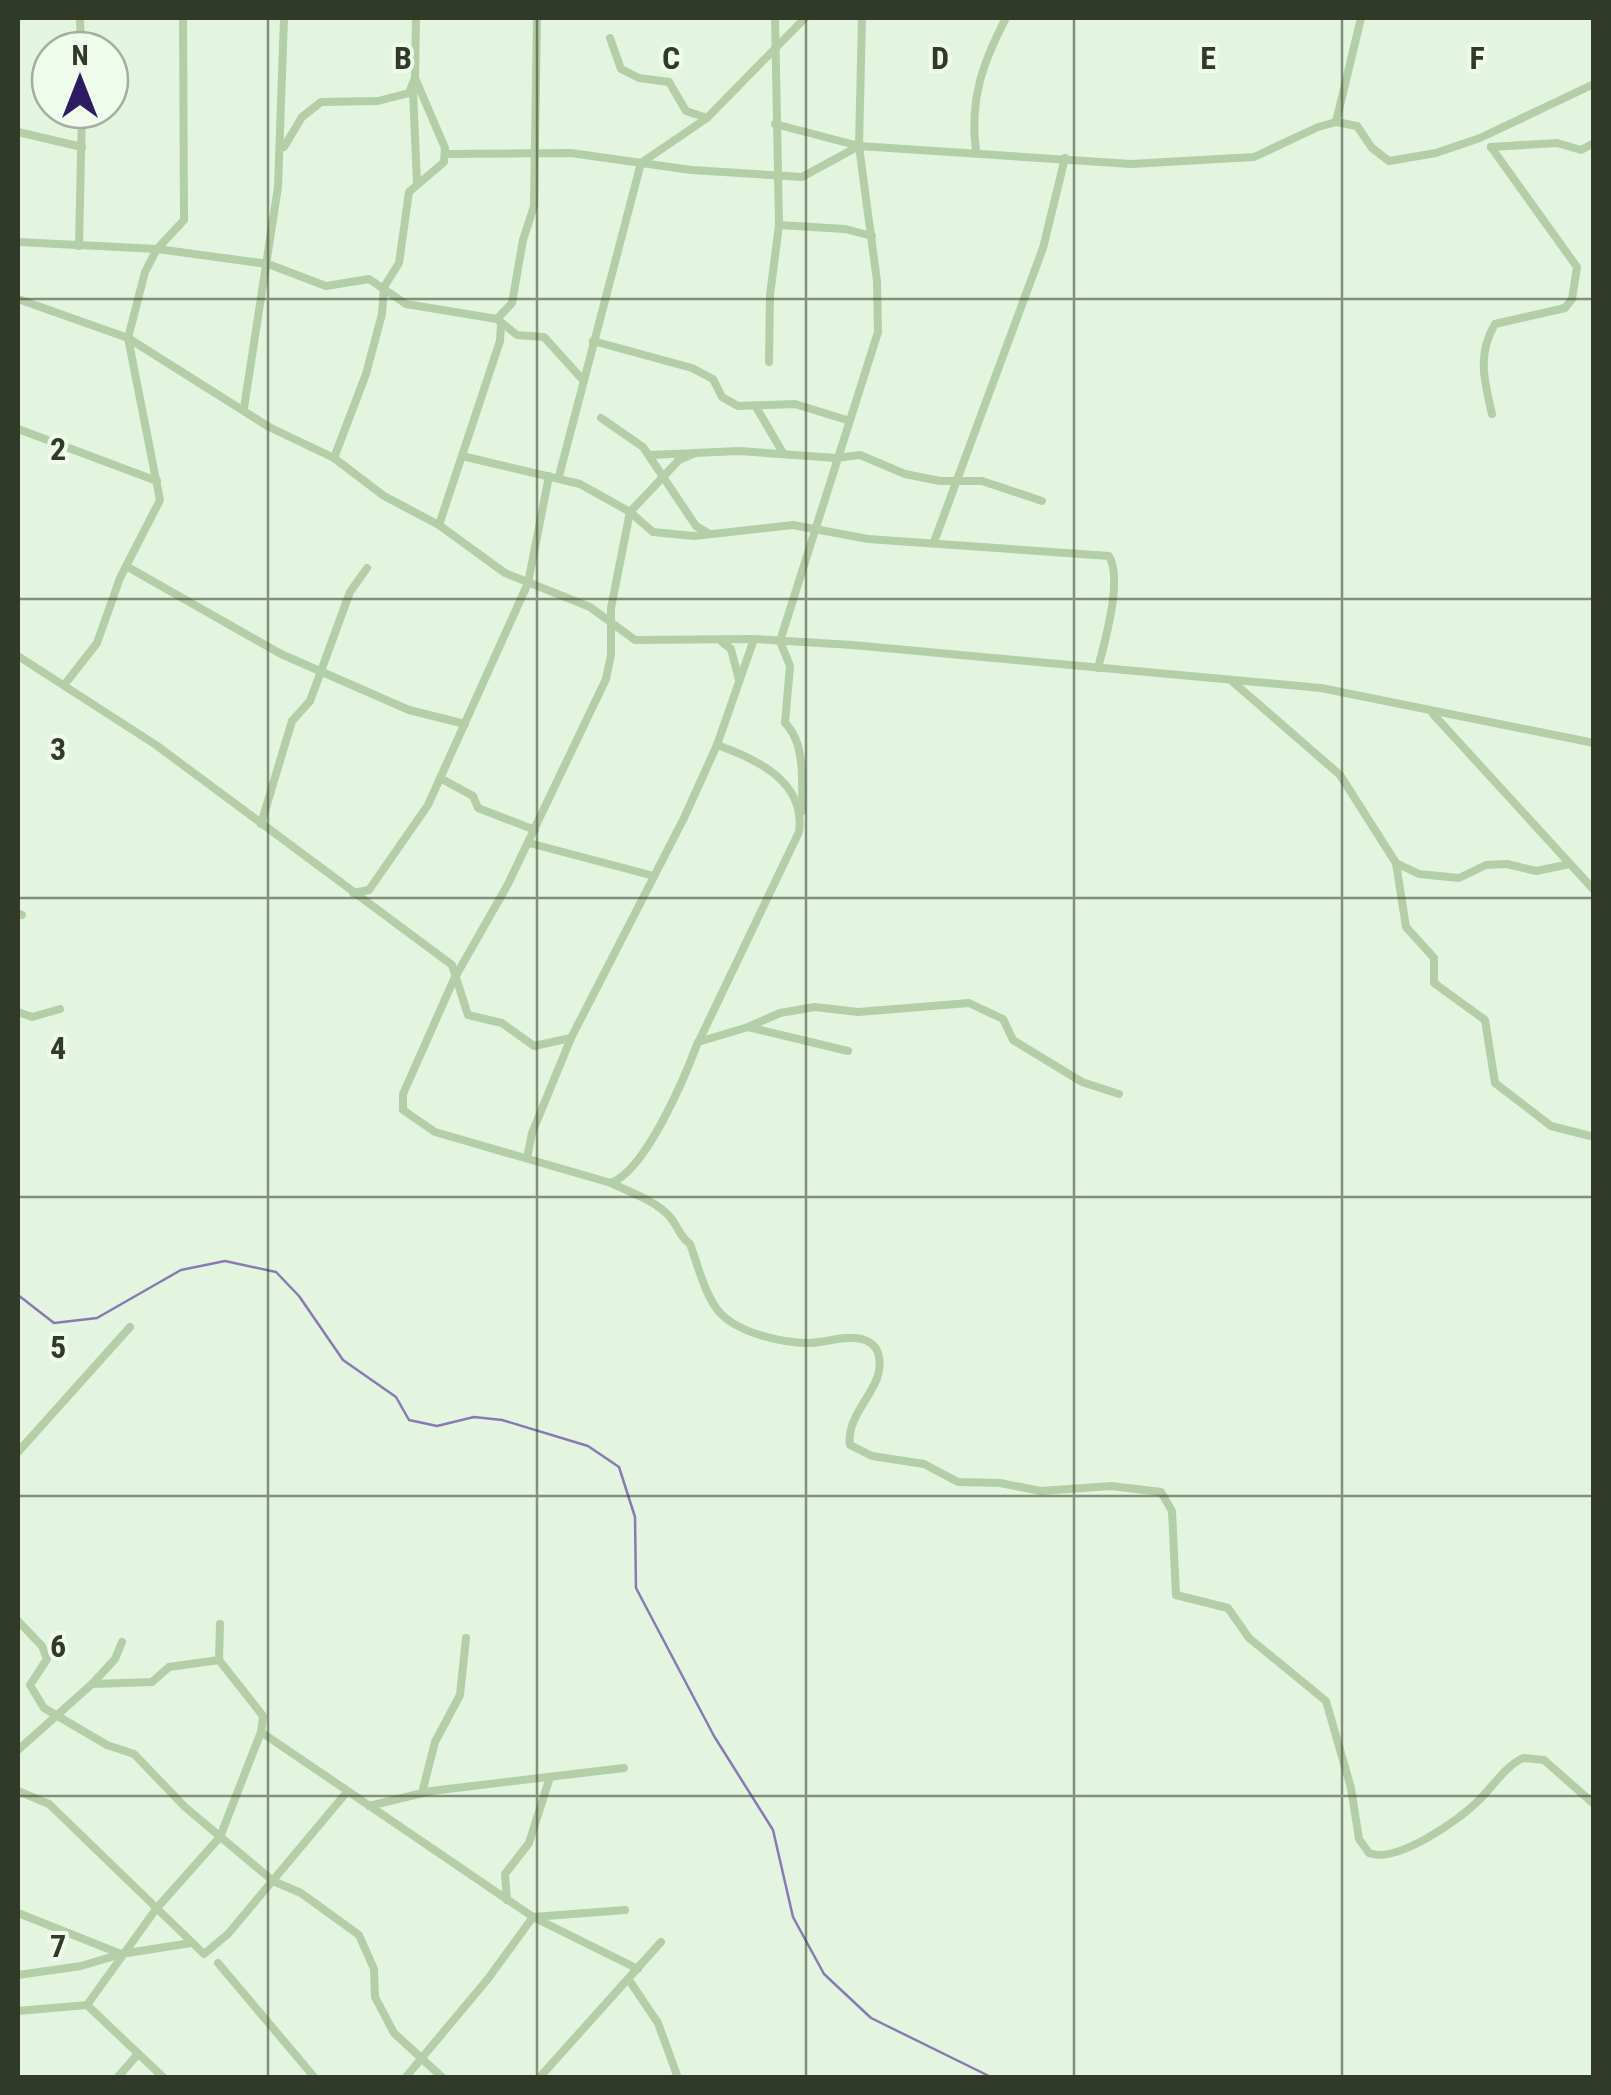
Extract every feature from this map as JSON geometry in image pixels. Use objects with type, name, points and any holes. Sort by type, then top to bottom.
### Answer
[{"type":"street","points":[[64,684],[98,643],[126,566],[161,494],[144,435],[128,338],[145,272],[157,249],[184,220],[183,18]]},
{"type":"street","points":[[244,408],[282,150],[284,18]]},
{"type":"street","points":[[416,18],[416,184]]},
{"type":"street","points":[[439,526],[500,342],[499,322],[514,296],[522,240],[534,206],[537,18]]},
{"type":"street","points":[[769,362],[770,295],[779,225],[776,18]]},
{"type":"street","points":[[352,892],[370,890],[410,834],[440,778],[528,583],[641,164],[707,118],[805,18]]},
{"type":"street","points":[[611,1184],[630,1171],[679,1088],[799,832],[802,811],[798,750],[793,731],[785,723],[790,666],[780,641],[878,332],[872,236],[859,146],[862,18]]},
{"type":"street","points":[[976,152],[974,107],[979,74],[1006,18]]},
{"type":"street","points":[[1336,122],[1360,18]]},
{"type":"street","points":[[610,38],[621,69],[639,78],[669,82],[686,110],[707,118]]},
{"type":"street","points":[[282,150],[302,117],[321,102],[390,100],[409,93],[414,82]]},
{"type":"street","points":[[334,458],[366,374],[382,314],[384,287],[399,263],[409,192],[440,170],[446,154],[414,82]]},
{"type":"street","points":[[775,124],[859,146],[1131,164],[1254,157],[1336,122],[1357,126],[1372,148],[1389,160],[1436,153],[1480,138],[1594,84]]},
{"type":"street","points":[[79,246],[82,130]]},
{"type":"street","points":[[18,132],[82,147]]},
{"type":"street","points":[[1480,138],[1577,266],[1572,299],[1564,308],[1495,324],[1484,343],[1484,382],[1492,414]]},
{"type":"street","points":[[1491,148],[1557,144],[1581,150],[1594,143]]},
{"type":"street","points":[[446,154],[572,153],[641,164],[802,177],[859,146]]},
{"type":"street","points":[[934,542],[1043,248],[1066,158]]},
{"type":"street","points":[[779,225],[845,229],[872,236]]},
{"type":"street","points":[[18,242],[157,249],[268,264],[326,286],[351,279],[377,281],[406,304],[499,322],[517,335],[549,340],[583,380]]},
{"type":"street","points":[[18,299],[128,338],[244,408],[268,428],[334,458],[384,496],[439,526],[505,573],[590,607],[635,640],[780,641],[1321,688],[1433,714],[1594,742]]},
{"type":"street","points":[[593,341],[692,368],[713,380],[722,398],[756,407],[795,404],[850,421]]},
{"type":"street","points":[[756,407],[783,453]]},
{"type":"street","points":[[601,418],[650,455],[696,526],[710,534]]},
{"type":"street","points":[[18,429],[157,481]]},
{"type":"street","points":[[695,453],[680,460],[667,478],[630,512],[606,679],[529,843],[454,979],[403,1094],[403,1110],[436,1132],[611,1184],[657,1205],[674,1220],[681,1237],[690,1244],[721,1313],[739,1325],[778,1340],[808,1343],[860,1338],[872,1344],[878,1353],[880,1372],[855,1411],[848,1432],[850,1445],[872,1456],[924,1464],[958,1482],[1000,1483],[1041,1492],[1111,1486],[1162,1492],[1172,1511],[1174,1590],[1184,1600],[1228,1608],[1256,1646],[1326,1702],[1351,1788],[1360,1839],[1369,1854],[1388,1856],[1430,1835],[1469,1810],[1523,1758],[1544,1760],[1594,1804]]},
{"type":"street","points":[[650,455],[860,456],[905,474],[958,482],[982,481],[1042,501]]},
{"type":"street","points":[[462,456],[554,476],[630,512],[652,532],[746,534],[778,526],[818,528],[868,539],[1108,556],[1113,569],[1110,622],[1098,668]]},
{"type":"street","points":[[126,566],[223,624],[410,710],[465,724]]},
{"type":"street","points":[[261,824],[292,721],[310,701],[350,592],[367,568]]},
{"type":"street","points":[[528,1158],[532,1133],[571,1038],[717,745],[754,640]]},
{"type":"street","points":[[722,642],[731,650],[738,680]]},
{"type":"street","points":[[18,656],[64,684],[452,964],[468,1015],[502,1023],[534,1046],[571,1038]]},
{"type":"street","points":[[1233,682],[1340,774],[1396,862],[1406,927],[1434,958],[1434,983],[1485,1020],[1494,1083],[1552,1126],[1594,1137]]},
{"type":"street","points":[[1433,714],[1594,890]]},
{"type":"street","points":[[717,745],[760,761],[786,786],[802,811]]},
{"type":"street","points":[[440,778],[473,796],[478,808],[534,830]]},
{"type":"street","points":[[529,843],[654,876]]},
{"type":"street","points":[[1396,862],[1419,874],[1459,878],[1486,865],[1508,864],[1536,870],[1570,864]]},
{"type":"street","points":[[698,1042],[780,1013],[815,1007],[858,1012],[968,1004],[1003,1019],[1013,1040],[1082,1082],[1118,1094]]},
{"type":"street","points":[[18,1012],[32,1017],[60,1009]]},
{"type":"street","points":[[748,1027],[848,1052]]},
{"type":"street","points":[[18,1452],[130,1328]]},
{"type":"street","points":[[88,2005],[156,1909],[220,1838],[244,1784],[242,1770],[261,1732],[263,1716],[220,1660],[220,1624]]},
{"type":"street","points":[[19,1625],[42,1646],[46,1658],[30,1685],[44,1708],[107,1745],[134,1754],[220,1838],[273,1881],[301,1893],[359,1935],[374,1969],[375,1997],[394,2033],[443,2078]]},
{"type":"street","points":[[422,1793],[435,1742],[460,1696],[466,1638]]},
{"type":"street","points":[[18,1750],[92,1684],[115,1659],[122,1642]]},
{"type":"street","points":[[92,1684],[152,1682],[169,1668],[220,1660]]},
{"type":"street","points":[[261,1732],[532,1916],[638,1969]]},
{"type":"street","points":[[369,1806],[422,1793],[624,1768]]},
{"type":"street","points":[[507,1900],[505,1874],[529,1843],[550,1777]]},
{"type":"street","points":[[18,1791],[49,1804],[204,1954],[228,1934],[346,1793]]},
{"type":"street","points":[[532,1916],[625,1910]]},
{"type":"street","points":[[18,1914],[121,1954]]},
{"type":"street","points":[[405,2078],[488,1980],[532,1916]]},
{"type":"street","points":[[538,2078],[661,1942]]},
{"type":"street","points":[[18,1975],[191,1943]]},
{"type":"street","points":[[218,1963],[315,2078]]},
{"type":"street","points":[[629,1980],[658,2024],[678,2078]]},
{"type":"street","points":[[18,2010],[88,2005],[164,2078]]},
{"type":"street","points":[[117,2078],[138,2054]]},
{"type":"waterway","points":[[18,1295],[54,1323],[97,1318],[181,1270],[225,1261],[276,1272],[299,1296],[343,1360],[396,1397],[409,1420],[437,1426],[474,1417],[502,1420],[588,1446],[619,1467],[635,1517],[636,1588],[714,1736],[773,1830],[793,1917],[824,1974],[871,2018],[993,2078]]}]
